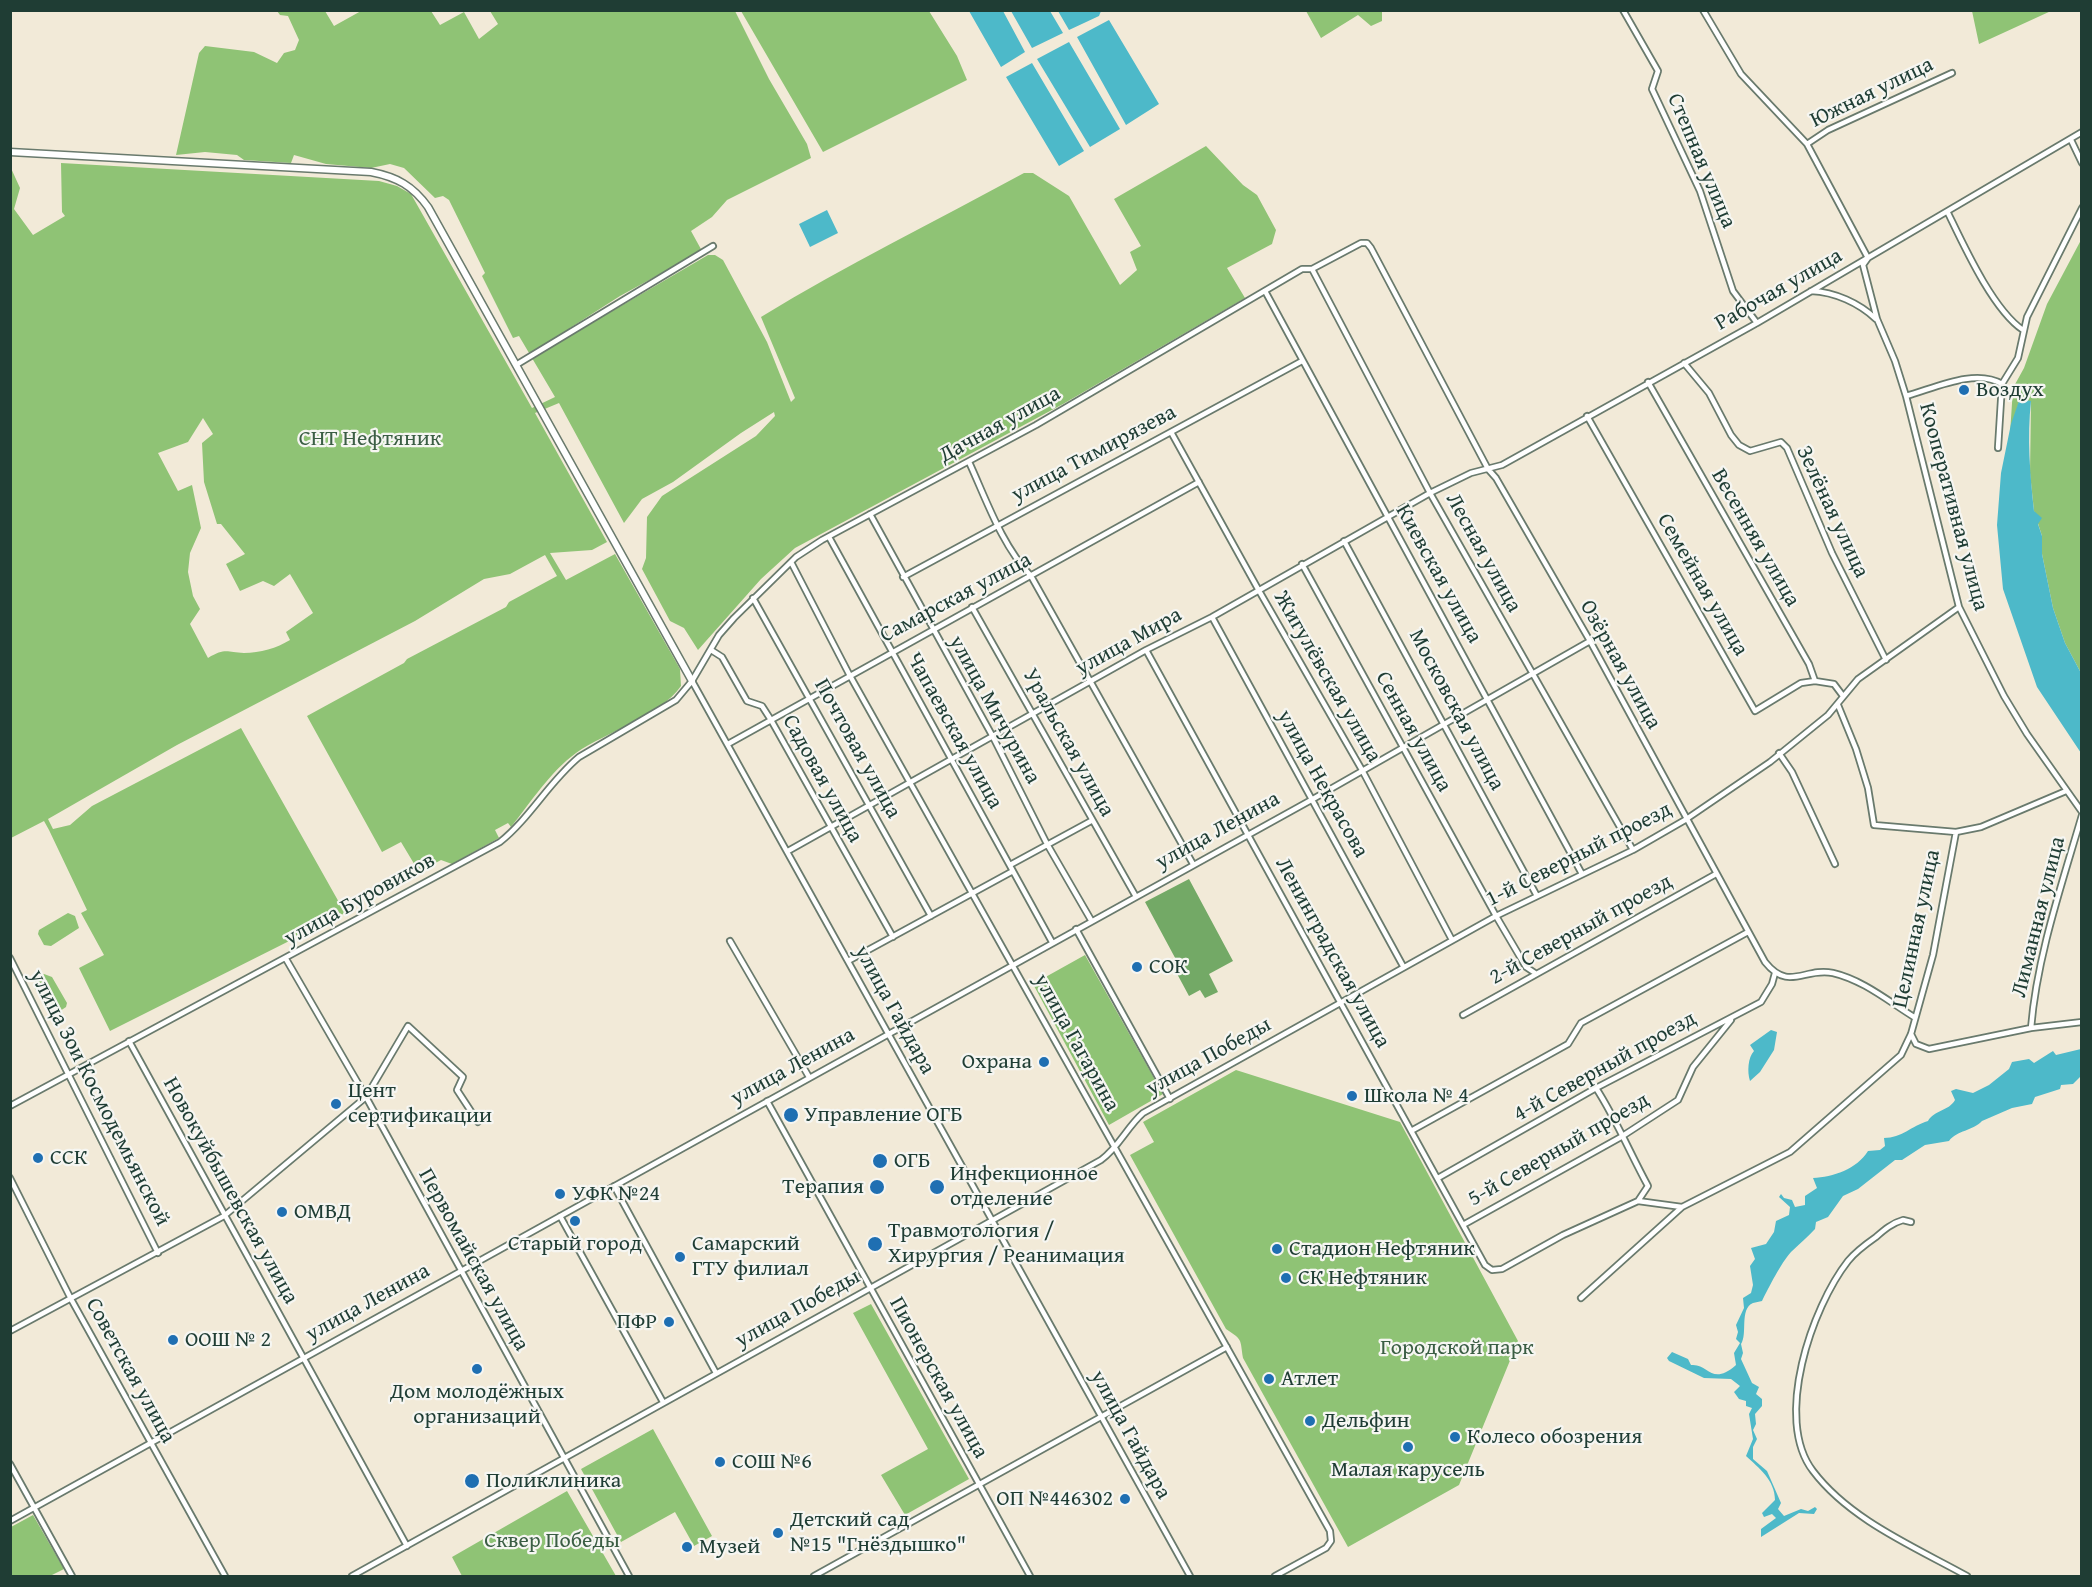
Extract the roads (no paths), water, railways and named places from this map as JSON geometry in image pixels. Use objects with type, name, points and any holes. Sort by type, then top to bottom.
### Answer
[{"type":"street","name":"Степная улица","points":[[1623,10],[1658,71],[1653,88],[1700,191],[1733,291],[1757,323]]},
{"type":"street","points":[[1703,10],[1741,74],[1807,144],[1868,258]]},
{"type":"street","name":"Южная улица","points":[[1807,144],[1828,130],[1952,73]]},
{"type":"street","name":"Рабочая улица","points":[[1488,469],[1502,465],[1757,323],[1948,213],[2082,132]]},
{"type":"street","points":[[2071,140],[2082,163]]},
{"type":"street","points":[[10,152],[371,172],[396,179],[418,193],[428,207],[692,681]]},
{"type":"street","points":[[1998,448],[2002,384],[2018,358],[2023,330],[2082,208]]},
{"type":"street","points":[[1948,213],[1984,281],[2014,324],[2023,330]]},
{"type":"street","name":"Дачная улица","points":[[692,681],[723,630],[753,598],[791,562],[829,537],[969,462],[1302,269],[1312,268],[1361,243]]},
{"type":"street","name":"Озёрная улица","points":[[1361,243],[1367,243],[1371,248],[1488,469],[1590,641],[1748,932],[1765,962],[1775,973]]},
{"type":"street","points":[[516,365],[713,246]]},
{"type":"street","name":"Кооперативная улица","points":[[1868,258],[1863,265],[1877,320],[1906,396],[1959,607],[2004,696],[2082,813]]},
{"type":"street","name":"Лесная улица","points":[[1312,268],[1430,494],[1633,850]]},
{"type":"street","name":"Киевская улица","points":[[1265,291],[1387,518],[1489,699],[1581,874]]},
{"type":"street","points":[[1811,291],[1836,295],[1859,306],[1877,320]]},
{"type":"street","name":"улица Тимирязева","points":[[903,577],[998,523],[1302,361]]},
{"type":"street","name":"Зелёная улица","points":[[1684,363],[1709,393],[1731,435],[1739,445],[1750,451],[1781,442],[1787,448],[1832,553],[1886,660]]},
{"type":"street","points":[[1906,396],[1978,377],[1993,378],[2002,384]]},
{"type":"street","name":"Весенняя улица","points":[[1648,382],[1809,664],[1815,681]]},
{"type":"street","name":"Семейная улица","points":[[1587,416],[1755,711],[1801,683],[1815,681]]},
{"type":"street","name":"Жигулёвская улица","points":[[1172,432],[1258,589],[1362,770],[1452,940]]},
{"type":"street","points":[[969,462],[998,523],[1023,568],[1031,576],[1194,864]]},
{"type":"street","name":"улица Мира","points":[[788,851],[1430,494],[1471,473],[1488,469]]},
{"type":"street","name":"Самарская улица","points":[[728,744],[849,674],[1199,482]]},
{"type":"street","name":"улица Мичурина","points":[[870,514],[931,629],[993,738],[1047,844],[1091,920]]},
{"type":"street","name":"Чапаевская улица","points":[[829,537],[1052,942]]},
{"type":"street","name":"Московская улица","points":[[1344,541],[1537,896]]},
{"type":"street","name":"улица Гагарина","points":[[791,562],[849,674],[971,894],[1116,1147],[1330,1531],[1331,1541],[1326,1548],[1275,1576]]},
{"type":"street","name":"Сенная улица","points":[[1302,564],[1496,916],[1526,967],[1535,973]]},
{"type":"street","name":"Почтовая улица","points":[[753,598],[931,916]]},
{"type":"street","name":"Уральская улица","points":[[972,607],[1091,821],[1135,895]]},
{"type":"street","name":"1-й Северный проезд","points":[[1341,1002],[1496,916],[1633,850],[1686,820],[1770,762],[1838,705],[1858,679],[1959,607]]},
{"type":"street","name":"улица Некрасова","points":[[1212,617],[1403,966]]},
{"type":"street","name":"улица Ленина","points":[[10,1521],[1135,895],[1313,799],[1590,641]]},
{"type":"street","name":"Садовая улица","points":[[711,650],[722,657],[747,701],[762,706],[771,720],[893,937]]},
{"type":"street","name":"Ленинградская улица","points":[[1146,650],[1485,1265],[1492,1270],[1502,1269],[1563,1235],[1638,1200]]},
{"type":"street","name":"улица Гайдара","points":[[692,681],[1190,1576]]},
{"type":"street","name":"улица Буровиков","points":[[10,1106],[500,842],[515,829],[566,768],[590,751],[676,700],[692,681]]},
{"type":"street","points":[[1815,681],[1834,684],[1843,696]]},
{"type":"street","name":"Целинная улица","points":[[1838,705],[1856,749],[1868,788],[1874,825],[1956,832],[1990,823],[2066,791]]},
{"type":"street","points":[[1779,753],[1792,772],[1835,864]]},
{"type":"street","name":"Лиманная улица","points":[[2031,1028],[2033,1002],[2051,924],[2082,813]]},
{"type":"street","points":[[1010,866],[1091,821]]},
{"type":"street","name":"Целинная улица","points":[[1581,1298],[1683,1207],[1790,1152],[1901,1055],[1911,1034],[1933,956],[1956,832]]},
{"type":"street","points":[[848,961],[1013,872]]},
{"type":"street","name":"2-й Северный проезд","points":[[1463,1015],[1716,874]]},
{"type":"street","points":[[1076,929],[1170,1098]]},
{"type":"street","points":[[1412,1131],[1568,1044],[1581,1023],[1748,932]]},
{"type":"street","points":[[730,941],[809,1077]]},
{"type":"street","name":"улица Зои Космодемьянской","points":[[10,958],[158,1252]]},
{"type":"street","name":"Первомайская улица","points":[[286,959],[366,1097],[460,1272],[629,1576]]},
{"type":"street","points":[[1775,973],[1792,978],[1819,972],[1839,975],[1861,984],[1914,1017]]},
{"type":"street","name":"4-й Северный проезд","points":[[1438,1178],[1596,1088],[1761,1002],[1772,984],[1775,973]]},
{"type":"street","name":"улица Победы","points":[[352,1576],[1101,1160],[1116,1147],[1130,1124],[1143,1113],[1341,1002]]},
{"type":"street","name":"5-й Северный проезд","points":[[1463,1225],[1621,1137],[1678,1100],[1694,1067],[1734,1016]]},
{"type":"street","name":"Целинная улица","points":[[1911,1034],[1916,1044],[1929,1048],[2031,1028],[2082,1022]]},
{"type":"street","points":[[10,1331],[224,1216],[366,1097],[408,1026],[463,1077],[456,1090],[478,1122]]},
{"type":"street","name":"Новокуйбышевская улица","points":[[129,1041],[407,1546]]},
{"type":"street","points":[[1596,1088],[1614,1116],[1621,1137],[1648,1186],[1638,1200],[1683,1207]]},
{"type":"street","name":"Пионерская улица","points":[[767,1101],[1030,1576]]},
{"type":"street","name":"Советская улица","points":[[10,1178],[71,1299],[225,1576]]},
{"type":"street","points":[[614,1186],[716,1373]]},
{"type":"street","points":[[560,1216],[663,1402]]},
{"type":"street","points":[[1911,1222],[1903,1220],[1890,1225],[1854,1255],[1828,1294],[1809,1338],[1800,1370],[1798,1433],[1803,1454],[1812,1471],[1842,1500],[1868,1520],[1967,1576]]},
{"type":"street","points":[[814,1576],[1227,1347]]},
{"type":"street","points":[[10,1464],[72,1576]]},
{"type":"water","points":[[969,11],[1003,11],[1025,52],[1001,67]]},
{"type":"water","points":[[1011,11],[1050,11],[1063,33],[1032,48]]},
{"type":"water","points":[[1058,11],[1101,11],[1099,16],[1069,30]]},
{"type":"water","points":[[1109,20],[1159,104],[1126,125],[1077,37]]},
{"type":"water","points":[[1069,42],[1120,129],[1090,147],[1037,59]]},
{"type":"water","points":[[1032,63],[1084,151],[1059,166],[1006,77]]},
{"type":"water","points":[[827,210],[838,233],[810,247],[799,224]]},
{"type":"water","points":[[2019,401],[2031,401],[2029,429],[2034,511],[2042,518],[2038,524],[2042,536],[2042,554],[2053,608],[2065,643],[2081,673],[2081,753],[2037,687],[2003,589],[1997,525],[2001,473],[2011,424]]},
{"type":"water","points":[[1771,1030],[1777,1032],[1774,1050],[1760,1072],[1750,1081],[1750,1057],[1754,1051],[1750,1045]]},
{"type":"water","points":[[2081,1049],[2081,1076],[2073,1084],[2061,1085],[2060,1089],[2035,1097],[2032,1104],[2012,1108],[1982,1121],[1952,1137],[1949,1141],[1925,1145],[1902,1160],[1895,1160],[1858,1189],[1843,1196],[1828,1217],[1816,1222],[1815,1229],[1787,1257],[1762,1301],[1749,1306],[1745,1316],[1741,1359],[1752,1383],[1759,1387],[1756,1394],[1762,1399],[1762,1406],[1755,1414],[1756,1424],[1753,1430],[1757,1439],[1753,1447],[1753,1459],[1767,1471],[1781,1503],[1778,1509],[1784,1516],[1801,1509],[1808,1511],[1815,1507],[1817,1509],[1814,1514],[1799,1513],[1761,1537],[1761,1529],[1776,1518],[1772,1514],[1764,1517],[1762,1513],[1775,1500],[1769,1480],[1746,1456],[1753,1439],[1749,1414],[1752,1408],[1746,1406],[1746,1401],[1739,1399],[1734,1392],[1740,1386],[1731,1379],[1704,1378],[1667,1358],[1672,1352],[1688,1359],[1691,1365],[1697,1365],[1716,1374],[1728,1371],[1736,1365],[1734,1353],[1740,1343],[1736,1339],[1738,1332],[1736,1325],[1744,1308],[1743,1298],[1751,1293],[1753,1285],[1750,1266],[1755,1259],[1751,1248],[1766,1244],[1774,1232],[1776,1221],[1789,1215],[1790,1207],[1779,1197],[1781,1194],[1784,1198],[1792,1200],[1795,1207],[1805,1205],[1805,1196],[1817,1188],[1813,1178],[1844,1171],[1858,1163],[1868,1151],[1880,1150],[1885,1146],[1884,1138],[1896,1136],[1928,1121],[1952,1104],[1955,1100],[1951,1091],[1956,1089],[1973,1093],[1989,1085],[2009,1069],[2012,1062],[2029,1059],[2034,1063],[2053,1051],[2056,1055]]},
{"type":"place","name":"Воздух","points":[[1964,390]]},
{"type":"place","name":"СОК","points":[[1137,967]]},
{"type":"place","name":"Охрана","points":[[1044,1062]]},
{"type":"place","name":"Школа № 4","points":[[1352,1096]]},
{"type":"place","name":"Цент сертификации","points":[[336,1104]]},
{"type":"place","name":"Управление ОГБ","points":[[791,1115]]},
{"type":"place","name":"ССК","points":[[38,1158]]},
{"type":"place","name":"ОГБ","points":[[880,1161]]},
{"type":"place","name":"Терапия","points":[[877,1187]]},
{"type":"place","name":"Инфекционное отделение","points":[[937,1187]]},
{"type":"place","name":"УФК №24","points":[[560,1194]]},
{"type":"place","name":"ОМВД","points":[[282,1212]]},
{"type":"place","name":"Старый город","points":[[575,1221]]},
{"type":"place","name":"Травмотология / Хирургия / Реанимация","points":[[875,1244]]},
{"type":"place","name":"Стадион Нефтяник","points":[[1277,1249]]},
{"type":"place","name":"Самарский ГТУ филиал","points":[[680,1257]]},
{"type":"place","name":"СК Нефтяник","points":[[1286,1278]]},
{"type":"place","name":"ПФР","points":[[669,1322]]},
{"type":"place","name":"ООШ № 2","points":[[173,1340]]},
{"type":"place","name":"Дом молодёжных организаций","points":[[477,1369]]},
{"type":"place","name":"Атлет","points":[[1269,1379]]},
{"type":"place","name":"Дельфин","points":[[1310,1421]]},
{"type":"place","name":"Колесо обозрения","points":[[1455,1437]]},
{"type":"place","name":"Малая карусель","points":[[1408,1447]]},
{"type":"place","name":"СОШ №6","points":[[720,1462]]},
{"type":"place","name":"Поликлиника","points":[[472,1481]]},
{"type":"place","name":"ОП №446302","points":[[1125,1499]]},
{"type":"place","name":"Детский сад №15 \"Гнёздышко\"","points":[[778,1533]]},
{"type":"place","name":"Музей","points":[[687,1547]]},
{"type":"park label","name":"СНТ Нефтяник","points":[[370,439]]},
{"type":"park label","name":"Городской парк","points":[[1457,1348]]},
{"type":"park label","name":"Сквер Победы","points":[[552,1541]]}]
